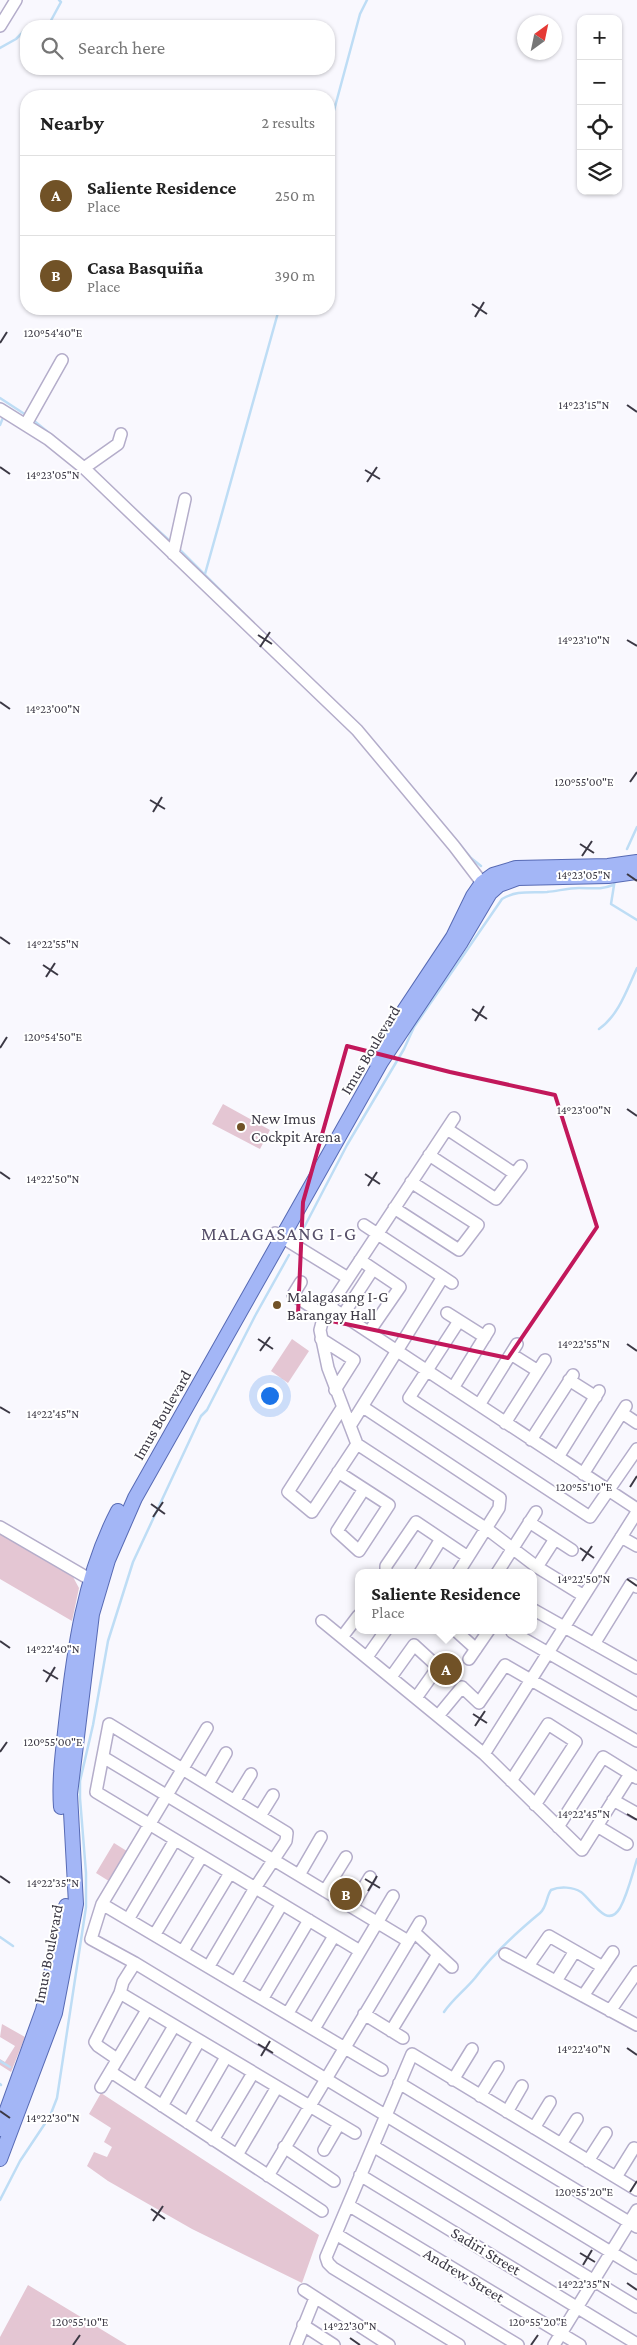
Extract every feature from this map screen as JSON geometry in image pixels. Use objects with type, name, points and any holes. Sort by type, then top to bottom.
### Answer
[{"type":"main road","name":"Imus Boulevard","points":[[486,888],[493,876],[516,868],[608,866],[637,862]]},
{"type":"main road","name":"Imus Boulevard","points":[[0,2158],[55,2013],[81,1936],[76,1904],[70,1794],[71,1778],[95,1582],[106,1538],[127,1493],[279,1235],[372,1058],[453,937],[473,896],[486,888],[518,878],[608,876],[637,872]]},
{"type":"main road","name":"Imus Boulevard","points":[[0,2129],[43,2010],[67,1903],[68,1884],[60,1795],[61,1776],[70,1689],[83,1609],[95,1582]]},
{"type":"street","points":[[0,26],[16,0]]},
{"type":"street","points":[[26,424],[62,360]]},
{"type":"street","points":[[0,409],[26,424],[84,468],[357,730],[448,839],[486,888]]},
{"type":"street","points":[[84,468],[118,444],[121,434]]},
{"type":"street","points":[[173,554],[185,499]]},
{"type":"street","points":[[454,1118],[326,1310],[320,1330],[321,1339],[335,1390],[357,1444],[487,1529],[537,1567],[584,1596]]},
{"type":"street","points":[[429,1156],[496,1200],[518,1170],[447,1130]]},
{"type":"street","points":[[394,1208],[459,1250],[478,1225],[412,1182]]},
{"type":"street","points":[[350,1426],[397,1351],[447,1280],[364,1225]]},
{"type":"street","points":[[279,1235],[348,1278]]},
{"type":"street","points":[[360,1260],[400,1287],[369,1332]]},
{"type":"street","points":[[343,1316],[373,1269]]},
{"type":"street","points":[[301,1282],[294,1295],[343,1316],[369,1332],[637,1511],[484,1754]]},
{"type":"street","points":[[447,1313],[487,1334],[453,1388]]},
{"type":"street","points":[[459,1320],[409,1398],[590,1517],[637,1449]]},
{"type":"street","points":[[321,1339],[354,1360],[335,1390]]},
{"type":"street","points":[[478,1405],[514,1349],[538,1371]]},
{"type":"street","points":[[505,1423],[545,1360]]},
{"type":"street","points":[[531,1440],[571,1377],[597,1394],[558,1458]]},
{"type":"street","points":[[363,1407],[500,1498],[499,1508],[460,1569]]},
{"type":"street","points":[[342,1408],[288,1492],[312,1512],[357,1444]]},
{"type":"street","points":[[583,1474],[624,1410],[637,1423]]},
{"type":"street","points":[[338,1472],[389,1505],[359,1551],[337,1531],[364,1489]]},
{"type":"street","points":[[500,1569],[536,1512]]},
{"type":"street","points":[[386,1569],[386,1566],[416,1522],[468,1557]]},
{"type":"street","points":[[530,1522],[572,1550]]},
{"type":"street","points":[[0,1527],[95,1582]]},
{"type":"street","points":[[621,1537],[637,1546]]},
{"type":"street","points":[[422,1569],[441,1539]]},
{"type":"street","points":[[537,1567],[555,1539]]},
{"type":"street","points":[[594,1644],[631,1584],[637,1587]]},
{"type":"street","points":[[537,1612],[637,1668]]},
{"type":"street","points":[[322,1620],[484,1754],[535,1805],[582,1850],[614,1800],[633,1776],[603,1757],[558,1827]]},
{"type":"street","points":[[342,1638],[355,1620]]},
{"type":"street","points":[[367,1657],[383,1634]]},
{"type":"street","points":[[459,1634],[476,1649]]},
{"type":"street","points":[[469,1659],[486,1634]]},
{"type":"street","points":[[516,1634],[637,1704]]},
{"type":"street","points":[[390,1677],[414,1645],[438,1667],[416,1698]]},
{"type":"street","points":[[438,1716],[462,1687],[479,1703],[505,1665],[637,1741]]},
{"type":"street","points":[[209,1966],[255,1888],[286,1841],[287,1833],[109,1724],[96,1792],[175,1840],[255,1888],[309,1920],[334,1936],[360,1951]]},
{"type":"street","points":[[511,1781],[548,1724],[576,1742],[535,1805]]},
{"type":"street","points":[[207,1728],[81,1936],[135,1963],[637,2268]]},
{"type":"street","points":[[208,1784],[226,1753]]},
{"type":"street","points":[[103,1757],[377,1922],[414,1931],[452,1967]]},
{"type":"street","points":[[235,1800],[251,1774]]},
{"type":"street","points":[[260,1816],[273,1795]]},
{"type":"street","points":[[614,1800],[636,1813]]},
{"type":"street","points":[[597,1826],[627,1844]]},
{"type":"street","points":[[299,1875],[321,1837]]},
{"type":"street","points":[[129,1918],[175,1840]]},
{"type":"street","points":[[154,1934],[202,1856]]},
{"type":"street","points":[[326,1891],[346,1857]]},
{"type":"street","points":[[183,1951],[230,1873]]},
{"type":"street","points":[[352,1907],[370,1877]]},
{"type":"street","points":[[314,2029],[393,1896]]},
{"type":"street","points":[[102,1904],[129,1918],[382,2070]]},
{"type":"street","points":[[236,1982],[282,1904]]},
{"type":"street","points":[[263,1998],[309,1920]]},
{"type":"street","points":[[268,2176],[414,1931]]},
{"type":"street","points":[[288,2013],[334,1936]]},
{"type":"street","points":[[528,1966],[538,1943],[549,1936],[603,1967]]},
{"type":"street","points":[[556,1981],[575,1950]]},
{"type":"street","points":[[583,1996],[612,1952]]},
{"type":"street","points":[[391,2031],[438,1954]]},
{"type":"street","points":[[505,1954],[637,2025]]},
{"type":"street","points":[[118,2059],[95,2042],[120,1992],[123,1982],[135,1963]]},
{"type":"street","points":[[610,2011],[637,1972]]},
{"type":"street","points":[[120,1992],[147,2010],[355,2133]]},
{"type":"street","points":[[101,2088],[147,2010]]},
{"type":"street","points":[[364,2014],[403,2038]]},
{"type":"street","points":[[137,2089],[174,2026]]},
{"type":"street","points":[[162,2106],[200,2041]]},
{"type":"street","points":[[453,2080],[472,2050]]},
{"type":"street","points":[[459,2345],[333,2268],[328,2263],[326,2257],[412,2054],[637,2190]]},
{"type":"street","points":[[188,2123],[226,2057]]},
{"type":"street","points":[[480,2096],[498,2066]]},
{"type":"street","points":[[110,2072],[322,2211]]},
{"type":"street","points":[[213,2140],[252,2073]]},
{"type":"street","points":[[399,2083],[633,2225]]},
{"type":"street","points":[[506,2112],[522,2086]]},
{"type":"street","points":[[237,2155],[277,2087]]},
{"type":"street","points":[[534,2128],[550,2102]]},
{"type":"street","points":[[561,2144],[577,2119]]},
{"type":"street","points":[[324,2150],[339,2124]]},
{"type":"street","points":[[588,2161],[606,2133]]},
{"type":"street","points":[[373,2146],[637,2307]]},
{"type":"street","points":[[284,2147],[334,2181]]},
{"type":"street","points":[[616,2177],[634,2148]]},
{"type":"street","name":"Sadiri Street","points":[[360,2175],[578,2306],[637,2344]]},
{"type":"street","name":"Andrew Street","points":[[348,2205],[580,2345]]},
{"type":"street","points":[[554,2345],[612,2252],[633,2225],[637,2210]]},
{"type":"street","points":[[336,2234],[518,2345]]},
{"type":"street","points":[[304,2290],[389,2345]]},
{"type":"street","points":[[296,2345],[302,2325],[315,2298]]},
{"type":"street","points":[[302,2325],[334,2345]]},
{"type":"highlighted area","points":[[347,1046],[450,1072],[555,1095],[597,1227],[508,1358],[425,1339],[298,1314],[303,1202]]},
{"type":"shaded area","name":"New Imus Cockpit Arena","points":[[223,1104],[270,1130],[260,1149],[212,1124]]},
{"type":"shaded area","points":[[292,1339],[309,1351],[288,1383],[271,1371]]},
{"type":"shaded area","points":[[0,1534],[73,1577],[79,1588],[72,1621],[0,1579]]},
{"type":"shaded area","points":[[114,1843],[130,1853],[112,1883],[96,1873]]},
{"type":"shaded area","points":[[2,2024],[25,2037],[11,2072],[0,2065],[0,2059],[5,2062],[15,2046],[0,2037]]},
{"type":"shaded area","points":[[101,2093],[319,2235],[302,2283],[192,2229],[108,2181],[87,2166],[94,2152],[107,2157],[112,2147],[104,2142],[111,2128],[89,2114]]},
{"type":"shaded area","points":[[28,2285],[127,2345],[0,2345],[0,2337]]},
{"type":"waterway","points":[[51,20],[61,2],[59,0]]},
{"type":"waterway","points":[[335,107],[360,14],[367,0]]},
{"type":"waterway","points":[[0,48],[20,35]]},
{"type":"waterway","points":[[205,574],[277,315]]},
{"type":"waterway","points":[[0,398],[26,415]]},
{"type":"waterway","points":[[0,425],[4,415]]},
{"type":"waterway","points":[[33,420],[75,454]]},
{"type":"waterway","points":[[129,504],[171,542]]},
{"type":"waterway","points":[[179,549],[244,614]]},
{"type":"waterway","points":[[376,744],[471,858],[481,866]]},
{"type":"waterway","points":[[627,849],[637,827]]},
{"type":"waterway","points":[[615,879],[611,904],[637,920]]},
{"type":"waterway","points":[[297,1241],[347,1145],[404,1049],[414,1027],[502,899],[518,893],[547,892],[575,888],[600,888],[613,885]]},
{"type":"waterway","points":[[599,1029],[612,1017],[617,1009],[637,968]]},
{"type":"waterway","points":[[0,2200],[20,2161],[50,2116],[57,2098],[86,1907],[86,1873],[80,1781],[93,1725],[108,1641],[133,1562],[201,1416],[207,1410],[255,1316],[289,1255]]},
{"type":"waterway","points":[[444,2012],[497,1952],[542,1911],[551,1890],[562,1888],[578,1890],[605,1915],[615,1914],[620,1908],[630,1884],[637,1859]]},
{"type":"waterway","points":[[0,1937],[13,1946]]},
{"type":"waterway","points":[[0,2061],[10,2067]]},
{"type":"place","name":"New Imus Cockpit Arena","points":[[241,1127]]},
{"type":"place","name":"Malagasang I-G Barangay Hall","points":[[277,1305]]},
{"type":"place","name":"Saliente Residence","points":[[446,1669]]},
{"type":"place","name":"Casa Basquiña","points":[[346,1894]]},
{"type":"district","name":"MALAGASANG I-G","points":[[279,1233]]}]
